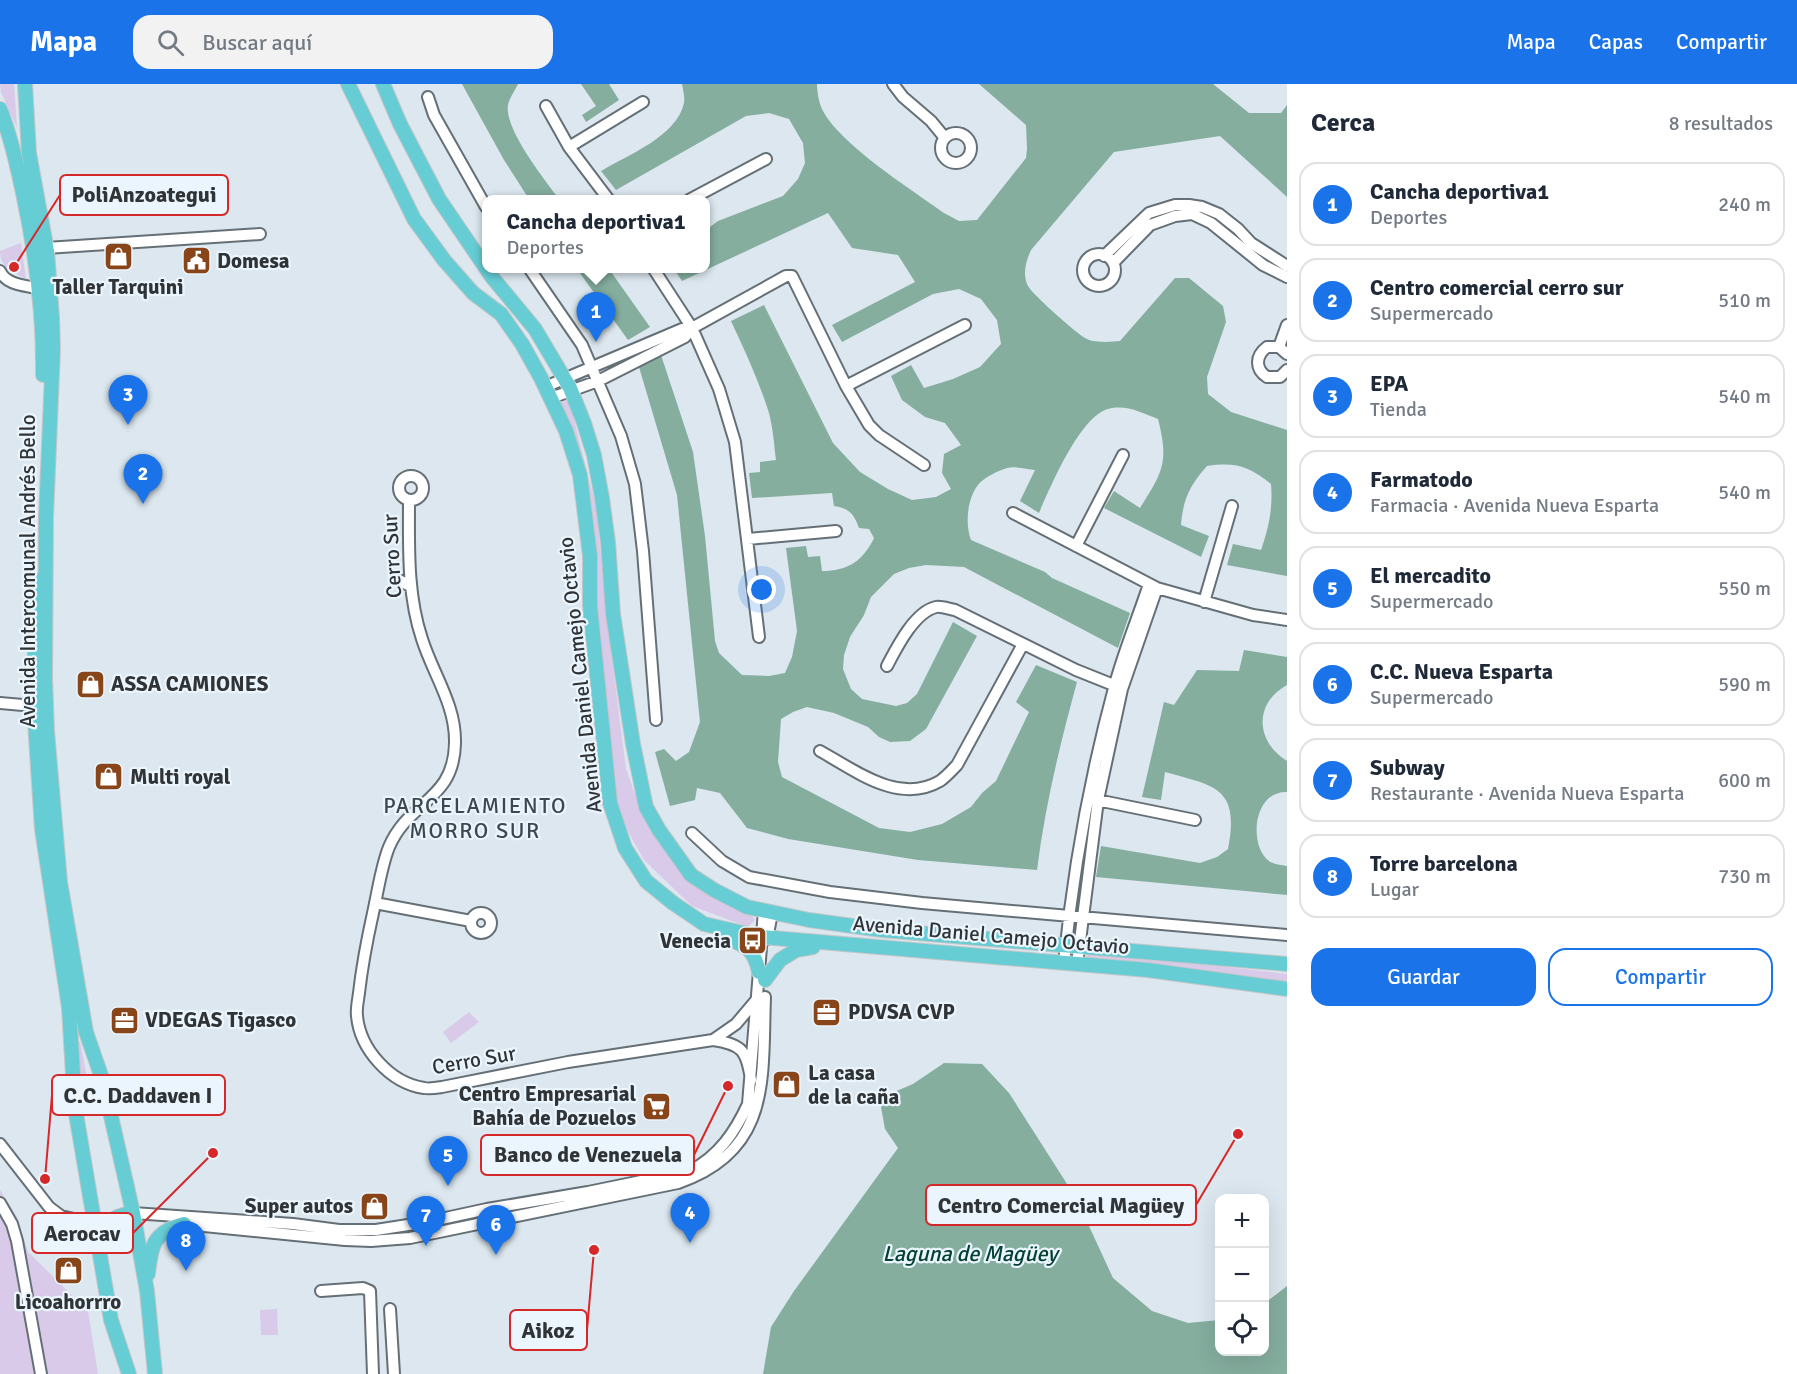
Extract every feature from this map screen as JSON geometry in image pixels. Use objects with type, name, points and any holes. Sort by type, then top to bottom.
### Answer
[{"type":"main road","name":"Avenida Intercomunal Andrés Bello","points":[[26,84],[29,153],[51,289],[53,349],[46,517],[45,679],[47,731],[60,882],[86,1032],[103,1081],[133,1213],[147,1291],[155,1374]]},
{"type":"main road","name":"Avenida Daniel Camejo Octavio","points":[[348,84],[414,219],[444,260],[473,293],[501,314],[522,344],[566,431],[580,475],[590,556],[590,606],[610,803],[625,848],[646,881],[704,924],[764,937],[1148,970],[1287,989]]},
{"type":"main road","name":"Avenida Daniel Camejo Octavio","points":[[383,84],[400,124],[440,199],[482,262]]},
{"type":"main road","name":"Avenida Intercomunal Andrés Bello","points":[[0,109],[17,164],[35,251],[40,289],[43,372],[34,706],[42,829],[70,1020],[75,1108],[111,1320],[129,1374]]},
{"type":"main road","name":"Avenida Daniel Camejo Octavio","points":[[489,273],[536,329],[571,392],[594,455],[608,542],[613,614],[633,744],[646,807],[659,830],[692,874],[714,890],[747,907],[882,930],[1287,964]]},
{"type":"main road","points":[[704,924],[747,947],[753,953],[762,976],[796,950],[827,943]]},
{"type":"main road","points":[[98,1241],[106,1226],[118,1215],[133,1213]]},
{"type":"main road","points":[[147,1291],[151,1250],[157,1238],[167,1230],[184,1224]]},
{"type":"street","points":[[893,84],[903,97],[931,120],[945,138]]},
{"type":"street","points":[[428,97],[434,115],[482,200]]},
{"type":"street","points":[[569,147],[643,102]]},
{"type":"street","points":[[546,106],[569,147],[605,195]]},
{"type":"street","points":[[698,195],[766,159]]},
{"type":"street","points":[[1287,266],[1251,243],[1219,214],[1202,207],[1189,205],[1175,205],[1149,213],[1108,259],[1150,225],[1175,216],[1192,214],[1211,223],[1263,265],[1287,277]]},
{"type":"street","points":[[46,248],[260,234]]},
{"type":"street","points":[[0,271],[10,282],[40,289]]},
{"type":"street","points":[[532,273],[582,345],[621,436],[634,484],[643,551],[656,720]]},
{"type":"street","points":[[656,273],[692,328],[719,388],[735,442],[759,638]]},
{"type":"street","points":[[548,392],[564,379],[681,329],[692,328],[786,276],[792,276],[846,386],[873,430],[924,465]]},
{"type":"street","points":[[846,386],[965,325]]},
{"type":"street","points":[[1287,325],[1283,351],[1267,347],[1258,356],[1258,368],[1262,374],[1273,378],[1280,377],[1287,370]]},
{"type":"street","points":[[548,392],[571,392],[598,381],[685,338],[692,328]]},
{"type":"street","points":[[1076,546],[1122,455]]},
{"type":"street","name":"Cerro Sur","points":[[409,500],[410,586],[422,640],[446,695],[454,724],[455,744],[452,768],[445,783],[411,814],[389,847],[363,955],[357,1015],[362,1037],[372,1055],[389,1072],[407,1083],[424,1088],[442,1088],[568,1062],[712,1040],[730,1042],[743,1052],[748,1061],[751,1080]]},
{"type":"street","points":[[1204,602],[1232,506]]},
{"type":"street","points":[[1012,513],[1153,586],[1252,615],[1287,620]]},
{"type":"street","points":[[748,539],[836,531]]},
{"type":"street","points":[[399,580],[410,586]]},
{"type":"street","points":[[1071,963],[1066,945],[1070,915],[1093,799],[1118,687],[1153,586]]},
{"type":"street","points":[[887,666],[900,640],[916,620],[935,607],[955,610],[1118,687]]},
{"type":"street","points":[[820,752],[875,782],[898,789],[920,788],[940,780],[957,765],[1023,644]]},
{"type":"street","points":[[0,703],[34,706]]},
{"type":"street","points":[[1093,799],[1194,820]]},
{"type":"street","points":[[1071,963],[1081,946],[1093,799]]},
{"type":"street","points":[[692,833],[722,861],[749,877],[785,885],[922,903],[1287,935]]},
{"type":"street","points":[[375,903],[472,925],[466,939]]},
{"type":"street","points":[[184,1224],[345,1240],[410,1238],[678,1183],[714,1167],[744,1134],[756,1109],[762,1081],[762,976],[768,912]]},
{"type":"street","points":[[133,1213],[294,1224],[339,1230],[376,1230],[676,1175],[702,1165],[718,1152],[739,1122],[748,1104],[762,976]]},
{"type":"street","name":"Cerro Sur","points":[[712,1040],[729,1031],[758,998]]},
{"type":"street","points":[[0,1144],[49,1207],[61,1216],[95,1224]]},
{"type":"street","points":[[0,1203],[12,1224],[17,1241],[41,1374]]},
{"type":"street","points":[[321,1291],[363,1288],[370,1291],[373,1374]]},
{"type":"street","points":[[390,1309],[394,1374]]},
{"type":"shaded area","points":[[0,84],[14,84],[17,128],[1,92]]},
{"type":"shaded area","points":[[21,243],[26,279],[8,269],[2,262],[0,251]]},
{"type":"shaded area","points":[[569,400],[596,507],[626,769],[644,819],[687,878],[751,915],[755,920],[748,927],[692,906],[644,860],[619,815],[610,769],[605,683],[585,489],[560,403]]},
{"type":"shaded area","points":[[1088,954],[1168,960],[1287,974],[1287,984],[1178,966],[1086,958]]},
{"type":"shaded area","points":[[469,1012],[479,1022],[451,1043],[443,1032]]},
{"type":"shaded area","points":[[80,1041],[94,1114],[86,1113],[77,1082],[75,1043]]},
{"type":"shaded area","points":[[0,1190],[17,1217],[28,1252],[88,1311],[98,1374],[0,1374]]},
{"type":"shaded area","points":[[277,1309],[278,1335],[261,1335],[260,1310]]},
{"type":"water","points":[[462,84],[518,84],[508,105],[512,127],[527,154],[556,195],[526,195],[504,160]]},
{"type":"water","points":[[581,84],[609,84],[619,100],[586,122],[582,115],[596,106]]},
{"type":"water","points":[[682,84],[817,84],[818,98],[823,111],[845,138],[896,179],[959,221],[977,220],[1026,158],[1026,125],[979,84],[1213,84],[1249,113],[1281,113],[1287,105],[1287,197],[1220,136],[1114,152],[1031,250],[1025,272],[1028,286],[1038,297],[1075,330],[1094,341],[1120,341],[1175,278],[1189,278],[1223,306],[1226,322],[1207,377],[1208,394],[1231,412],[1287,430],[1287,576],[1227,565],[1233,544],[1261,550],[1268,525],[1271,509],[1271,484],[1248,469],[1234,465],[1207,466],[1192,486],[1184,507],[1181,525],[1209,536],[1201,557],[1104,508],[1114,491],[1140,508],[1159,475],[1163,457],[1158,419],[1128,408],[1108,409],[1097,414],[1077,438],[1058,471],[1039,513],[1020,501],[1035,470],[1010,467],[991,475],[978,485],[971,497],[968,519],[971,540],[1130,613],[1118,648],[964,567],[926,565],[909,568],[894,574],[871,597],[864,615],[850,637],[844,655],[843,669],[851,689],[862,699],[896,706],[907,703],[917,694],[953,622],[977,636],[926,729],[910,741],[890,742],[879,737],[868,727],[834,713],[807,707],[781,719],[778,762],[782,777],[879,828],[910,832],[942,824],[971,807],[996,781],[1029,712],[1016,702],[1036,665],[1077,682],[1044,822],[1037,870],[918,860],[788,839],[747,828],[720,793],[697,788],[695,800],[670,806],[655,752],[664,749],[676,761],[689,752],[700,722],[677,495],[639,367],[661,355],[693,452],[705,536],[715,641],[719,653],[742,675],[769,676],[785,673],[792,657],[797,631],[786,548],[806,546],[808,557],[820,556],[822,571],[831,571],[847,567],[860,559],[874,538],[869,529],[859,528],[850,512],[834,506],[832,493],[752,498],[749,473],[760,472],[760,462],[776,460],[774,442],[765,401],[731,321],[764,305],[833,443],[860,472],[912,500],[936,497],[951,489],[942,473],[944,454],[961,445],[945,423],[925,417],[902,400],[891,376],[911,365],[924,388],[980,367],[1001,344],[997,320],[981,299],[959,289],[933,294],[842,342],[832,325],[915,282],[898,255],[852,248],[828,213],[710,268],[710,227],[718,221],[783,196],[798,179],[805,163],[803,143],[789,119],[769,113],[746,116],[616,190],[601,171],[662,135],[680,115],[684,96]]},
{"type":"water","points":[[580,273],[612,273],[650,327],[628,340]]},
{"type":"water","points":[[677,273],[699,273],[682,281]]},
{"type":"water","points":[[1244,650],[1287,657],[1287,685],[1269,702],[1264,712],[1263,722],[1264,733],[1269,743],[1276,753],[1287,761],[1287,792],[1275,794],[1267,800],[1257,821],[1257,833],[1258,844],[1269,861],[1287,866],[1287,895],[1096,877],[1101,846],[1200,863],[1217,857],[1228,849],[1231,828],[1230,813],[1227,801],[1220,792],[1198,781],[1165,772],[1161,800],[1142,797],[1164,702],[1174,705],[1197,670],[1239,671]]},
{"type":"water","name":"Laguna de Magüey","points":[[944,1063],[982,1064],[1009,1093],[1076,1198],[1113,1278],[1152,1311],[1188,1323],[1215,1320],[1215,1356],[1269,1356],[1269,1300],[1287,1286],[1287,1374],[763,1374],[771,1327],[794,1291],[898,1148],[885,1129],[881,1107],[892,1093],[913,1084]]},
{"type":"place","name":"Taller Tarquini","points":[[118,256]]},
{"type":"place","name":"Domesa","points":[[196,261]]},
{"type":"place","name":"PoliAnzoategui","points":[[14,267]]},
{"type":"place","name":"Cancha deportiva1","points":[[596,342]]},
{"type":"place","name":"EPA","points":[[128,425]]},
{"type":"place","name":"Centro comercial cerro sur","points":[[143,504]]},
{"type":"place","name":"ASSA CAMIONES","points":[[90,684]]},
{"type":"place","name":"Multi royal","points":[[109,777]]},
{"type":"place","name":"Venecia","points":[[752,941]]},
{"type":"place","name":"PDVSA CVP","points":[[827,1012]]},
{"type":"place","name":"VDEGAS Tigasco","points":[[124,1020]]},
{"type":"place","name":"La casa de la caña","points":[[787,1085]]},
{"type":"place","name":"Banco de Venezuela","points":[[728,1086]]},
{"type":"place","name":"Centro Empresarial Bahía de Pozuelos","points":[[657,1106]]},
{"type":"place","name":"Centro Comercial Magüey","points":[[1238,1134]]},
{"type":"place","name":"Aerocav","points":[[213,1153]]},
{"type":"place","name":"C.C. Daddaven I","points":[[45,1179]]},
{"type":"place","name":"El mercadito","points":[[448,1186]]},
{"type":"place","name":"Super autos","points":[[374,1206]]},
{"type":"place","name":"Farmatodo","points":[[690,1243]]},
{"type":"place","name":"Subway","points":[[426,1246]]},
{"type":"place","name":"Aikoz","points":[[594,1250]]},
{"type":"place","name":"C.C. Nueva Esparta","points":[[496,1255]]},
{"type":"place","name":"Licoahorrro","points":[[68,1271]]},
{"type":"place","name":"Torre barcelona","points":[[186,1271]]},
{"type":"district","name":"PARCELAMIENTO MORRO SUR","points":[[475,818]]}]
